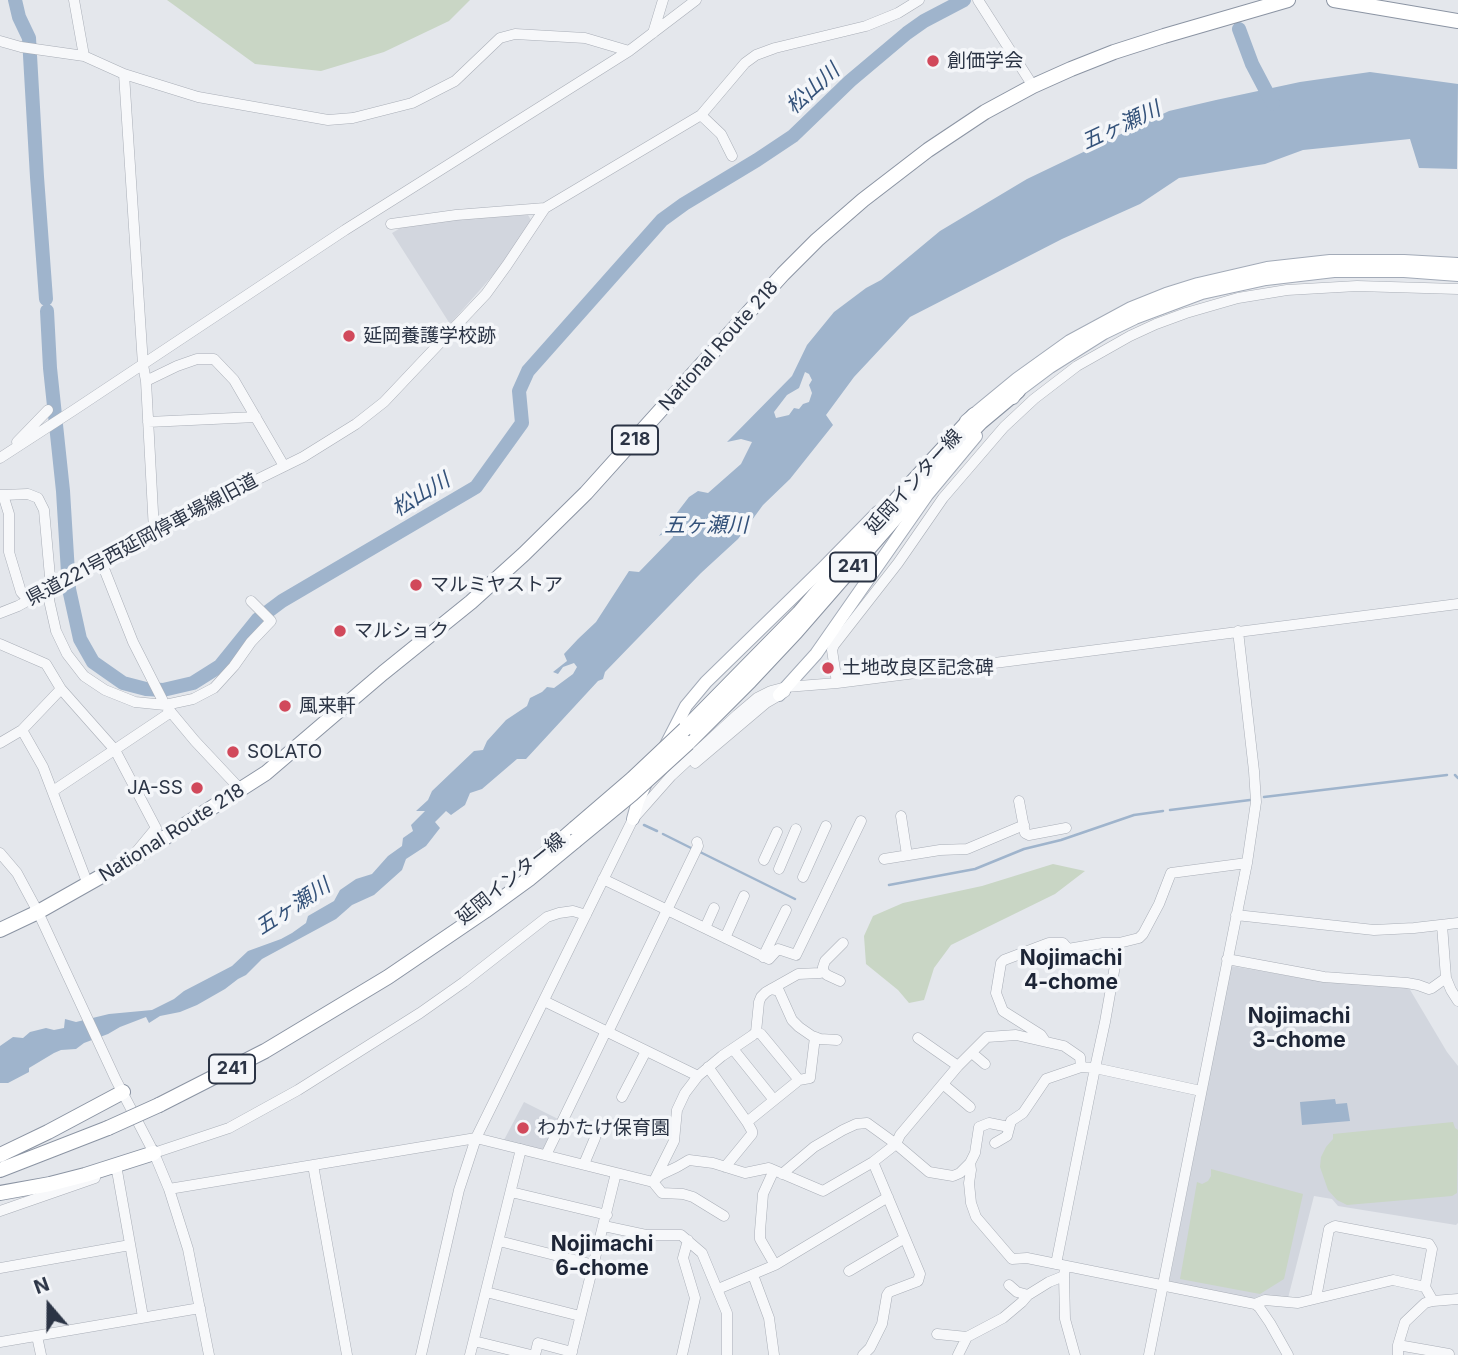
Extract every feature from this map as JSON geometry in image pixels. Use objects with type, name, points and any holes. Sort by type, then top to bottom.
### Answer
[{"type":"highway","name":"National Route 218","points":[[0,930],[40,918],[89,884],[266,773],[471,602],[524,554],[609,468],[783,274],[817,240],[928,150],[985,112],[1033,86],[1114,52],[1287,0]]},
{"type":"highway","points":[[1334,0],[1458,21]]},
{"type":"highway","name":"延岡インター線","points":[[686,736],[750,681],[959,445],[981,422],[1018,391]]},
{"type":"highway","name":"延岡インター線","points":[[0,1170],[108,1128],[230,1070],[388,977],[528,879],[575,835],[632,794],[799,613],[974,415]]},
{"type":"highway","points":[[0,1155],[48,1132],[120,1086]]},
{"type":"highway","points":[[0,1193],[85,1175],[154,1153]]},
{"type":"main road","name":"延岡インター線","points":[[974,415],[1017,379],[1070,341],[1131,308],[1198,284],[1267,268],[1308,263],[1392,260],[1458,264]]},
{"type":"main road","name":"延岡インター線","points":[[1018,391],[1076,349],[1104,333],[1147,313],[1202,293],[1266,279],[1311,273],[1370,271],[1458,275]]},
{"type":"main road","name":"241","points":[[783,691],[816,654],[951,464],[1018,391]]},
{"type":"main road","name":"241","points":[[633,819],[643,790],[685,706],[694,695],[823,568],[928,457],[974,415]]},
{"type":"street","points":[[75,0],[84,56]]},
{"type":"street","points":[[653,33],[663,0]]},
{"type":"street","points":[[3,456],[342,232],[629,51],[696,0]]},
{"type":"street","points":[[391,224],[456,215],[545,208],[701,115],[745,63],[756,55],[866,26],[898,13],[919,0]]},
{"type":"street","points":[[979,2],[1033,86]]},
{"type":"street","points":[[0,41],[84,56],[124,74],[198,97],[328,120],[353,118],[421,99],[455,81],[500,38],[515,34],[585,38],[629,51]]},
{"type":"street","points":[[124,74],[154,531]]},
{"type":"street","points":[[701,115],[721,134],[732,156]]},
{"type":"street","name":"県道221号西延岡停車場線旧道","points":[[0,613],[29,601],[154,531],[284,466],[356,424],[384,402],[486,294],[545,208]]},
{"type":"street","points":[[836,683],[832,650],[834,645],[898,563],[943,498],[1004,427],[1034,399],[1077,366],[1156,324],[1238,298],[1287,290],[1357,285],[1458,289]]},
{"type":"street","points":[[146,381],[197,359],[214,359],[234,380],[284,466]]},
{"type":"street","points":[[3,456],[48,410]]},
{"type":"street","points":[[148,422],[256,417]]},
{"type":"street","points":[[29,601],[21,592],[9,552],[9,514],[1,495],[28,494],[38,498],[44,510],[51,588],[49,600],[56,631],[67,654],[84,676],[105,690],[135,702],[167,707]]},
{"type":"street","points":[[101,561],[133,642],[167,707],[241,790]]},
{"type":"street","points":[[53,791],[115,750],[167,707],[193,699],[214,688],[271,620],[251,601]]},
{"type":"street","points":[[421,1355],[459,1190],[476,1138],[633,819],[671,776],[757,698],[771,691],[815,685],[1458,604]]},
{"type":"street","points":[[1149,1355],[1247,863],[1256,798],[1238,631]]},
{"type":"street","points":[[0,644],[46,664],[61,689],[115,750],[156,828],[130,860]]},
{"type":"street","points":[[0,743],[23,730],[61,689]]},
{"type":"street","points":[[23,730],[43,767],[89,884]]},
{"type":"street","points":[[1019,801],[1025,833],[1029,835],[1066,828]]},
{"type":"street","points":[[901,816],[907,855]]},
{"type":"street","points":[[798,974],[796,955],[861,821]]},
{"type":"street","points":[[884,859],[940,849],[967,849],[1024,825]]},
{"type":"street","points":[[803,877],[826,826]]},
{"type":"street","points":[[779,869],[796,829]]},
{"type":"street","points":[[765,860],[777,832]]},
{"type":"street","points":[[546,1155],[698,846],[697,842]]},
{"type":"street","points":[[0,853],[17,873],[40,918],[169,1189],[188,1249],[209,1355]]},
{"type":"street","points":[[1045,1042],[1041,1035],[1003,1011],[996,993],[1001,963],[1004,960],[1049,943],[1063,943],[1068,949],[1139,938],[1159,904],[1171,873],[1247,863]]},
{"type":"street","points":[[603,879],[763,957],[769,959],[778,949],[796,955]]},
{"type":"street","points":[[724,938],[744,896]]},
{"type":"street","points":[[705,928],[714,908]]},
{"type":"street","points":[[763,957],[786,910]]},
{"type":"street","points":[[154,1153],[229,1128],[298,1090],[420,1013],[547,917],[573,911],[586,915]]},
{"type":"street","points":[[1236,915],[1374,930],[1458,923]]},
{"type":"street","points":[[1442,925],[1446,978],[1458,1001]]},
{"type":"street","points":[[823,971],[825,961],[843,943]]},
{"type":"street","points":[[1075,1355],[1065,1319],[1062,1269],[1095,1068],[1119,943]]},
{"type":"street","points":[[1227,959],[1324,977],[1375,980],[1418,985],[1429,989],[1446,978]]},
{"type":"street","points":[[653,1182],[674,1140],[677,1110],[685,1093],[708,1067],[754,1035],[761,997],[798,974],[823,971]]},
{"type":"street","points":[[823,971],[840,981]]},
{"type":"street","points":[[771,989],[779,991],[792,1020],[799,1027],[815,1037],[837,1040]]},
{"type":"street","points":[[544,1001],[698,1076]]},
{"type":"street","points":[[756,1032],[761,1034],[799,1080]]},
{"type":"street","points":[[653,1182],[660,1175],[689,1160],[701,1160],[745,1173],[769,1168],[823,1191],[873,1162],[897,1144],[900,1135],[958,1066],[987,1037],[994,1035],[1016,1035],[1064,1046],[1080,1057],[1081,1067]]},
{"type":"street","points":[[747,1122],[799,1080],[810,1078],[815,1037]]},
{"type":"street","points":[[918,1038],[958,1066]]},
{"type":"street","points":[[733,1049],[774,1100]]},
{"type":"street","points":[[622,1097],[646,1051]]},
{"type":"street","points":[[972,1053],[985,1064]]},
{"type":"street","points":[[708,1067],[752,1131],[725,1167]]},
{"type":"street","points":[[995,1143],[1007,1136],[1011,1121],[1023,1113],[1046,1079],[1081,1067],[1201,1091]]},
{"type":"street","points":[[944,1085],[970,1107]]},
{"type":"street","points":[[775,1265],[760,1239],[763,1194],[778,1172],[814,1147],[856,1124],[867,1124],[897,1144],[929,1172],[953,1176],[970,1163],[975,1153],[979,1127],[989,1124],[1009,1127]]},
{"type":"street","points":[[169,1189],[476,1138],[653,1182],[662,1193],[693,1197],[724,1216]]},
{"type":"street","points":[[584,1164],[596,1138]]},
{"type":"street","points":[[470,1355],[522,1149]]},
{"type":"street","points":[[863,1355],[870,1348],[882,1324],[889,1292],[918,1281],[920,1274],[873,1162]]},
{"type":"street","points":[[970,1163],[971,1203],[976,1217],[1012,1259],[1027,1258],[1062,1269],[1163,1285],[1255,1304],[1270,1322],[1288,1355]]},
{"type":"street","points":[[0,1211],[103,1175],[116,1165],[143,1317]]},
{"type":"street","points":[[313,1165],[347,1355]]},
{"type":"street","points":[[474,1341],[533,1355],[538,1343],[571,1353],[616,1172]]},
{"type":"street","points":[[511,1192],[607,1215]]},
{"type":"street","points":[[718,1289],[775,1265],[888,1197]]},
{"type":"street","points":[[604,1226],[633,1234],[681,1235],[702,1253],[727,1313],[727,1355]]},
{"type":"street","points":[[1317,1298],[1329,1229],[1335,1226],[1429,1244],[1432,1250],[1425,1287],[1433,1301]]},
{"type":"street","points":[[849,1271],[905,1238]]},
{"type":"street","points":[[682,1355],[695,1298],[683,1258],[688,1240]]},
{"type":"street","points":[[499,1241],[594,1265]]},
{"type":"street","points":[[0,1268],[130,1245]]},
{"type":"street","points":[[937,1334],[967,1337],[1003,1318],[1062,1269]]},
{"type":"street","points":[[753,1275],[769,1318],[774,1355]]},
{"type":"street","points":[[1255,1304],[1265,1300],[1298,1303],[1393,1280],[1425,1287]]},
{"type":"street","points":[[1009,1285],[1017,1292],[1028,1295]]},
{"type":"street","points":[[486,1292],[580,1316]]},
{"type":"street","points":[[1449,1354],[1398,1350],[1405,1322],[1425,1303],[1458,1298]]},
{"type":"street","points":[[0,1342],[200,1308]]},
{"type":"street","points":[[37,1336],[41,1355]]},
{"type":"street","points":[[958,1355],[967,1337]]},
{"type":"shaded area","points":[[528,215],[532,222],[501,266],[450,324],[392,233],[404,226],[461,218]]},
{"type":"shaded area","points":[[1231,966],[1325,982],[1409,988],[1458,1066],[1456,1225],[1338,1206],[1332,1199],[1314,1196],[1288,1298],[1259,1297],[1252,1300],[1169,1283]]},
{"type":"shaded area","points":[[524,1102],[558,1119],[545,1150],[504,1140]]},
{"type":"green space","points":[[167,0],[470,0],[449,21],[384,52],[321,71],[255,64]]},
{"type":"green space","points":[[1053,864],[1085,871],[1055,894],[951,945],[934,968],[924,1000],[909,1003],[898,990],[866,964],[864,936],[873,916],[903,903],[982,886]]},
{"type":"green space","points":[[1453,1122],[1458,1130],[1457,1193],[1452,1196],[1347,1205],[1337,1200],[1328,1190],[1320,1167],[1321,1157],[1333,1139],[1333,1134]]},
{"type":"green space","points":[[1211,1169],[1303,1194],[1284,1279],[1260,1294],[1180,1279],[1197,1182],[1202,1184],[1208,1181]]},
{"type":"water","name":"五ヶ瀬川","points":[[1370,72],[1458,84],[1457,169],[1419,168],[1410,139],[1303,150],[1265,164],[1179,178],[1140,204],[1062,239],[910,317],[854,377],[826,415],[833,425],[790,479],[763,505],[738,539],[701,573],[605,672],[603,679],[598,681],[526,759],[517,759],[482,789],[470,793],[465,805],[451,815],[446,811],[435,822],[440,828],[426,846],[406,859],[402,870],[374,895],[352,905],[336,919],[262,959],[246,975],[197,1005],[160,1016],[149,1023],[146,1017],[84,1043],[76,1049],[61,1050],[29,1068],[29,1072],[8,1083],[0,1083],[0,1046],[13,1037],[23,1038],[30,1032],[46,1028],[64,1028],[65,1019],[76,1022],[109,1014],[152,1010],[232,966],[248,951],[292,933],[306,923],[308,916],[334,901],[340,890],[356,879],[372,874],[388,856],[402,846],[403,838],[413,831],[411,825],[425,811],[416,811],[428,800],[432,791],[474,751],[483,750],[487,741],[506,720],[527,706],[530,698],[547,687],[554,688],[573,674],[577,667],[574,663],[563,667],[558,674],[553,672],[567,661],[564,654],[596,622],[629,571],[639,572],[673,537],[673,529],[659,536],[689,497],[698,491],[708,493],[741,464],[752,442],[741,439],[727,442],[792,376],[807,345],[834,312],[881,280],[940,231],[1027,179],[1169,111],[1300,82]],"holes":[[[805,372],[812,380],[809,385],[812,393],[809,402],[799,409],[794,408],[789,415],[776,418],[774,412],[787,395],[799,388]]]},
{"type":"water","points":[[1335,1099],[1336,1104],[1347,1103],[1350,1121],[1302,1125],[1300,1102]]},
{"type":"waterway","name":"松山川","points":[[15,0],[19,17],[29,38],[46,299]]},
{"type":"waterway","name":"松山川","points":[[47,311],[69,589],[80,639],[93,662],[123,683],[163,690],[193,683],[220,666],[258,619],[282,601],[476,487],[522,423],[519,391],[528,371],[662,220],[793,136],[850,81],[907,33],[964,0]]},
{"type":"waterway","name":"松山川","points":[[1239,29],[1252,64],[1273,104]]},
{"type":"waterway","points":[[1264,797],[1447,775]]},
{"type":"waterway","points":[[1455,775],[1458,778]]},
{"type":"waterway","points":[[1170,810],[1250,800]]},
{"type":"waterway","points":[[889,885],[975,869],[1024,849],[1061,840],[1134,815],[1163,811]]},
{"type":"waterway","points":[[644,825],[657,831]]},
{"type":"waterway","points":[[663,834],[693,849]]},
{"type":"waterway","points":[[698,851],[795,899]]},
{"type":"place","name":"創価学会","points":[[933,61]]},
{"type":"place","name":"延岡養護学校跡","points":[[349,336]]},
{"type":"place","name":"マルミヤストア","points":[[416,585]]},
{"type":"place","name":"マルショク","points":[[340,631]]},
{"type":"place","name":"土地改良区記念碑","points":[[828,668]]},
{"type":"place","name":"風来軒","points":[[285,706]]},
{"type":"place","name":"SOLATO","points":[[233,752]]},
{"type":"place","name":"JA-SS","points":[[197,788]]},
{"type":"place","name":"わかたけ保育園","points":[[523,1128]]},
{"type":"district","name":"Nojimachi 4-chome","points":[[1071,971]]},
{"type":"district","name":"Nojimachi 3-chome","points":[[1299,1029]]},
{"type":"district","name":"Nojimachi 6-chome","points":[[602,1257]]}]
